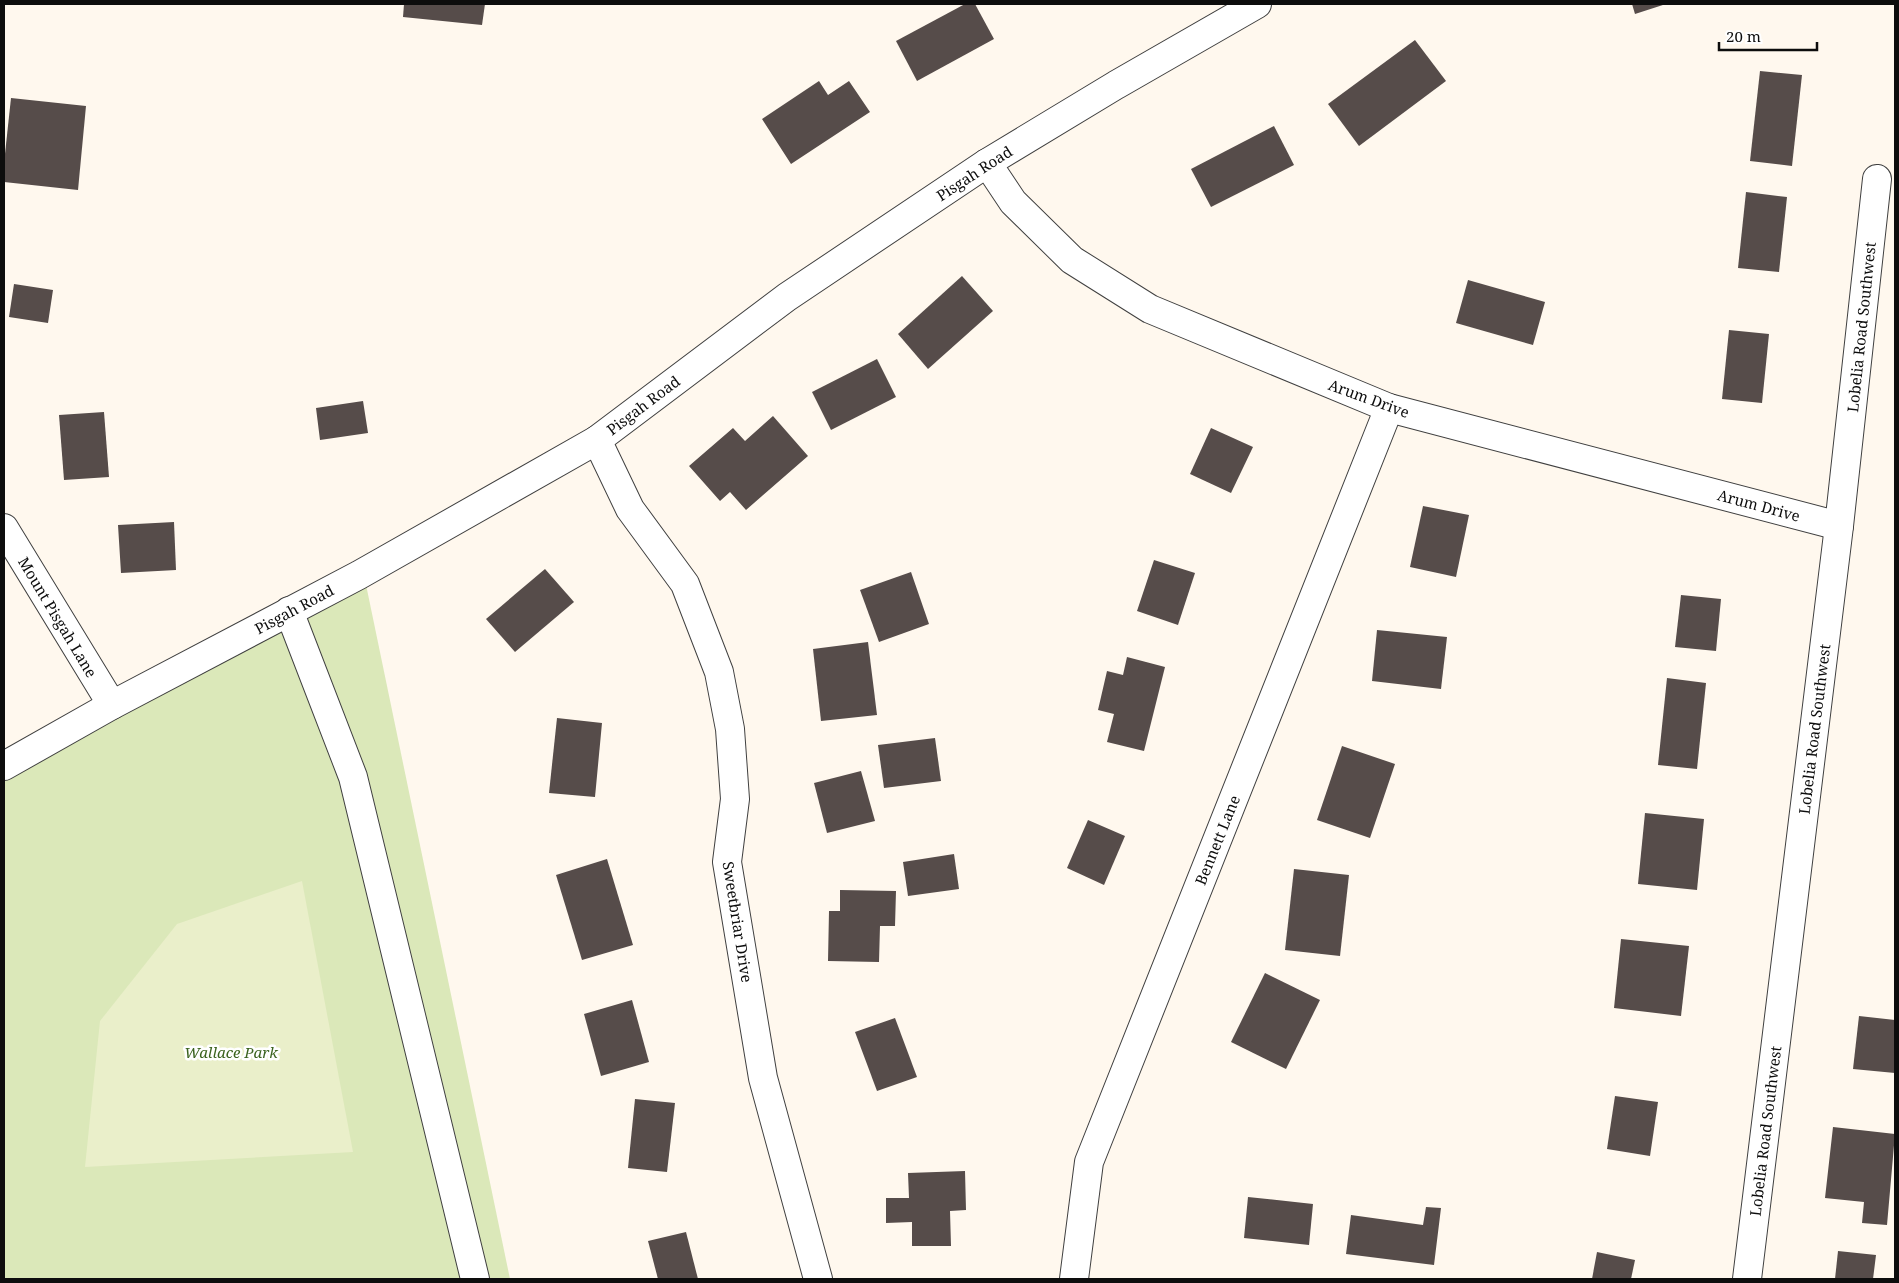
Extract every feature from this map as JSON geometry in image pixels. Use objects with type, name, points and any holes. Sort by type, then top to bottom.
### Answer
[{"type":"street","name":"Pisgah Road","points":[[4,766],[112,705],[359,575],[597,440],[788,297],[987,163],[1116,85],[1257,4]]},
{"type":"street","name":"Arum Drive","points":[[987,163],[1013,202],[1072,260],[1150,309],[1389,408],[1840,526]]},
{"type":"street","name":"Lobelia Road Southwest","points":[[1746,1279],[1840,526],[1877,179]]},
{"type":"street","name":"Bennett Lane","points":[[1074,1279],[1089,1162],[1389,408]]},
{"type":"street","name":"Sweetbriar Drive","points":[[597,440],[630,509],[685,584],[720,672],[730,728],[735,799],[727,862],[764,1078],[818,1279]]},
{"type":"street","name":"Mount Pisgah Lane","points":[[4,528],[112,705]]},
{"type":"street","points":[[289,611],[353,778],[475,1279]]},
{"type":"green space","name":"Wallace Park","points":[[364,575],[510,1279],[4,1279],[4,771]]},
{"type":"green space","points":[[302,881],[353,1152],[85,1167],[100,1021],[177,924]]},
{"type":"building","points":[[404,4],[485,4],[482,25],[403,17]]},
{"type":"building","points":[[965,4],[975,4],[994,39],[917,81],[896,41]]},
{"type":"building","points":[[1632,4],[1666,4],[1635,14]]},
{"type":"building","points":[[1415,40],[1446,81],[1359,146],[1328,104]]},
{"type":"building","points":[[1760,71],[1802,75],[1792,166],[1750,161]]},
{"type":"building","points":[[819,81],[828,95],[849,81],[870,112],[791,164],[762,119]]},
{"type":"building","points":[[11,98],[86,106],[78,190],[4,182],[4,163]]},
{"type":"building","points":[[1274,126],[1294,165],[1211,207],[1191,169]]},
{"type":"building","points":[[1746,192],[1787,197],[1779,272],[1738,268]]},
{"type":"building","points":[[962,276],[993,311],[928,369],[898,334]]},
{"type":"building","points":[[1468,280],[1545,302],[1533,345],[1456,323]]},
{"type":"building","points":[[14,284],[53,290],[48,323],[9,317]]},
{"type":"building","points":[[1729,330],[1769,334],[1762,403],[1722,399]]},
{"type":"building","points":[[877,359],[896,397],[831,430],[812,392]]},
{"type":"building","points":[[363,401],[368,433],[320,440],[316,408]]},
{"type":"building","points":[[104,412],[109,477],[64,480],[59,415]]},
{"type":"building","points":[[773,416],[808,456],[746,510],[730,492],[720,501],[689,466],[733,428],[745,441]]},
{"type":"building","points":[[1211,428],[1253,447],[1231,493],[1190,474]]},
{"type":"building","points":[[1423,506],[1469,515],[1456,577],[1410,567]]},
{"type":"building","points":[[174,522],[176,570],[121,573],[118,525]]},
{"type":"building","points":[[1154,560],[1195,573],[1178,625],[1137,611]]},
{"type":"building","points":[[545,569],[574,602],[515,652],[486,619]]},
{"type":"building","points":[[911,572],[929,624],[879,642],[860,590]]},
{"type":"building","points":[[1681,595],[1721,599],[1716,651],[1675,647]]},
{"type":"building","points":[[1377,630],[1447,637],[1441,689],[1372,681]]},
{"type":"building","points":[[868,642],[877,715],[821,721],[813,649]]},
{"type":"building","points":[[1127,657],[1165,667],[1144,751],[1107,742],[1114,714],[1098,710],[1107,671],[1123,675]]},
{"type":"building","points":[[1667,678],[1706,683],[1697,769],[1658,765]]},
{"type":"building","points":[[557,718],[602,723],[595,797],[549,793]]},
{"type":"building","points":[[935,738],[941,781],[884,788],[878,745]]},
{"type":"building","points":[[1342,746],[1395,764],[1370,838],[1317,820]]},
{"type":"building","points":[[861,771],[875,821],[827,833],[814,783]]},
{"type":"building","points":[[1645,813],[1704,819],[1697,890],[1638,884]]},
{"type":"building","points":[[1088,820],[1125,836],[1104,885],[1067,868]]},
{"type":"building","points":[[954,854],[959,889],[908,896],[903,862]]},
{"type":"building","points":[[607,859],[633,945],[582,960],[556,875]]},
{"type":"building","points":[[1294,869],[1349,875],[1340,956],[1285,950]]},
{"type":"building","points":[[840,890],[896,891],[895,926],[880,926],[879,962],[828,961],[829,911],[840,911]]},
{"type":"building","points":[[1621,939],[1689,946],[1681,1016],[1614,1008]]},
{"type":"building","points":[[1265,973],[1320,1000],[1286,1069],[1231,1042]]},
{"type":"building","points":[[632,1000],[649,1062],[601,1076],[584,1014]]},
{"type":"building","points":[[1859,1016],[1895,1020],[1895,1073],[1853,1069]]},
{"type":"building","points":[[895,1018],[917,1077],[877,1091],[855,1032]]},
{"type":"building","points":[[1615,1096],[1658,1102],[1650,1156],[1607,1149]]},
{"type":"building","points":[[635,1099],[675,1103],[667,1172],[628,1168]]},
{"type":"building","points":[[1833,1127],[1895,1134],[1887,1225],[1862,1223],[1864,1202],[1825,1198]]},
{"type":"building","points":[[965,1171],[966,1210],[950,1211],[951,1246],[912,1246],[912,1222],[886,1223],[886,1198],[909,1198],[908,1173]]},
{"type":"building","points":[[1248,1197],[1313,1204],[1309,1245],[1244,1238]]},
{"type":"building","points":[[1426,1207],[1441,1208],[1434,1265],[1346,1254],[1351,1215],[1423,1225]]},
{"type":"building","points":[[686,1232],[698,1279],[658,1279],[648,1241]]},
{"type":"building","points":[[1838,1251],[1876,1255],[1873,1279],[1835,1279]]},
{"type":"building","points":[[1597,1252],[1635,1260],[1631,1279],[1592,1279]]}]
